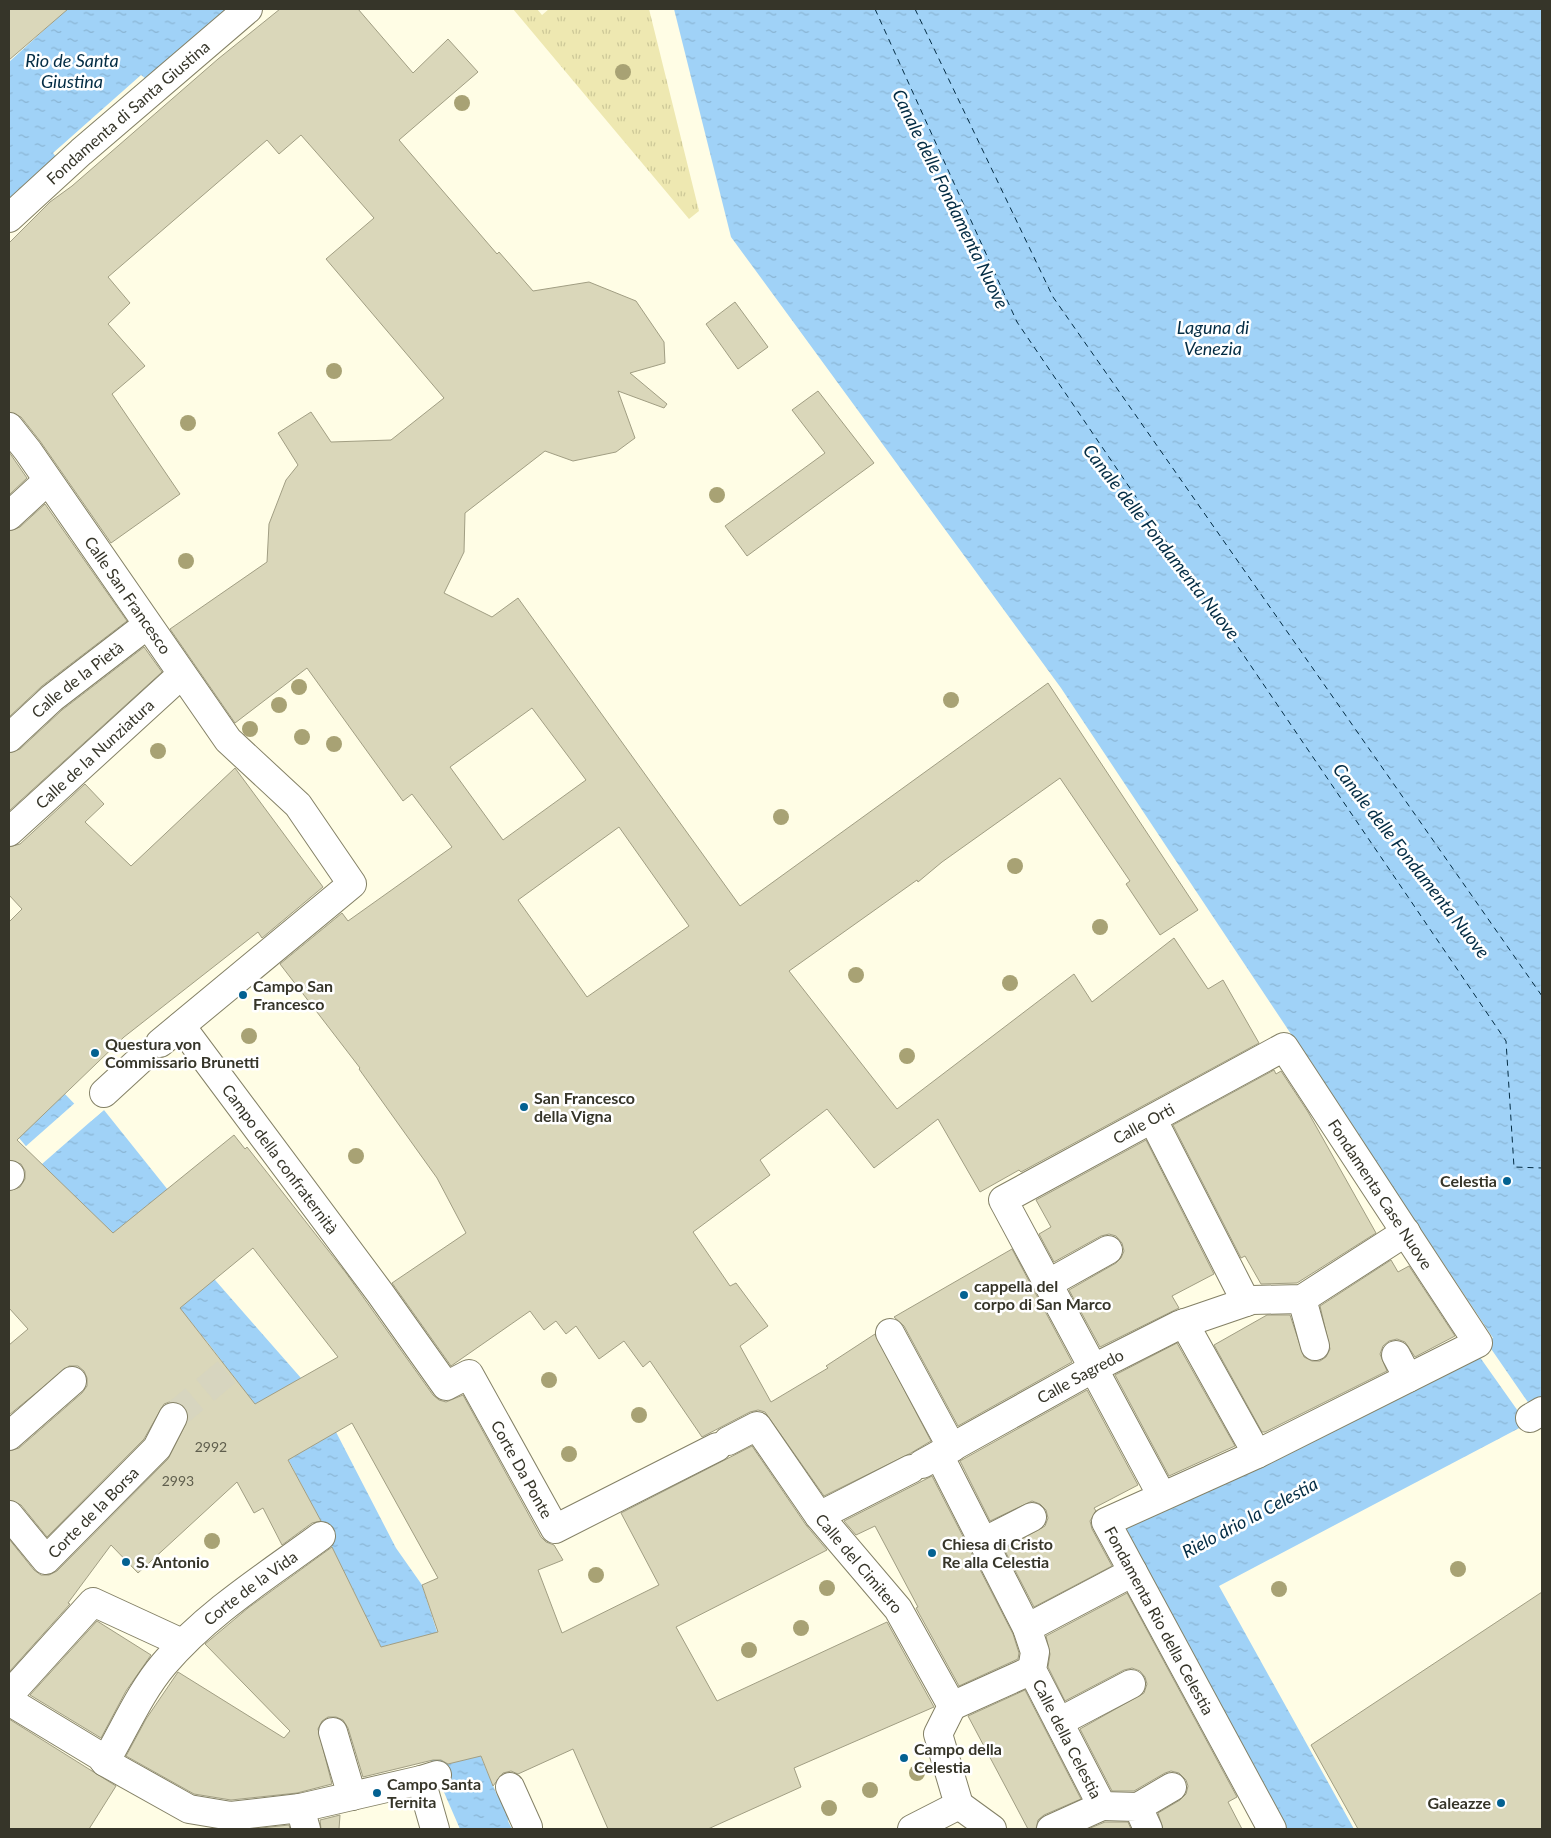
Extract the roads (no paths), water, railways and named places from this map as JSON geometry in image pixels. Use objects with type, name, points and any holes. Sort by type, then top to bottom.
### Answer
[{"type":"street","name":"Fondamenta di Santa Giustina","points":[[9,218],[82,152],[248,9]]},
{"type":"street","name":"Calle San Francesco","points":[[9,427],[34,446],[47,481],[228,740],[298,805],[352,884],[161,1043]]},
{"type":"street","points":[[9,516],[47,481]]},
{"type":"street","name":"Calle de la Pietà","points":[[9,738],[52,698],[147,624]]},
{"type":"street","name":"Calle de la Nunziatura","points":[[9,832],[181,675]]},
{"type":"street","points":[[104,1093],[161,1043]]},
{"type":"street","name":"Campo della confraternità","points":[[161,1043],[380,1293]]},
{"type":"street","name":"Calle Orti","points":[[1049,1283],[1003,1200],[1284,1047]]},
{"type":"street","name":"Fondamenta Case Nuove","points":[[1284,1047],[1478,1343]]},
{"type":"street","points":[[1153,1120],[1246,1302]]},
{"type":"street","points":[[1315,1346],[1302,1299],[1406,1232]]},
{"type":"street","points":[[1108,1250],[1049,1283],[1162,1496]]},
{"type":"street","name":"Corte Da Ponte","points":[[380,1293],[446,1386],[469,1374],[555,1529],[757,1426]]},
{"type":"street","name":"Calle Sagredo","points":[[819,1516],[931,1459],[1094,1368],[1184,1323],[1246,1302],[1267,1299],[1302,1299]]},
{"type":"street","points":[[1184,1323],[1257,1454]]},
{"type":"street","name":"Calle della Celestia","points":[[890,1333],[931,1459],[984,1542],[1027,1628],[1035,1652],[1032,1670],[1102,1806],[1143,1818]]},
{"type":"street","name":"Fondamenta Rio della Celestia","points":[[1259,1818],[1106,1522],[1257,1454],[1402,1367],[1478,1343]]},
{"type":"street","points":[[9,1436],[72,1381]]},
{"type":"street","name":"Corte de la Borsa","points":[[9,1515],[46,1560],[157,1448],[173,1417]]},
{"type":"street","name":"Calle del Cimitero","points":[[757,1426],[819,1516],[898,1609],[952,1706]]},
{"type":"street","points":[[984,1542],[1032,1516]]},
{"type":"street","name":"Corte de la Vida","points":[[105,1762],[155,1675],[182,1644],[226,1607],[321,1536]]},
{"type":"street","points":[[1027,1628],[1133,1572]]},
{"type":"street","points":[[9,1695],[93,1602],[182,1644]]},
{"type":"street","points":[[992,1829],[959,1805],[938,1734],[952,1706],[1032,1670]]},
{"type":"street","points":[[1059,1722],[1131,1684]]},
{"type":"street","points":[[9,1701],[100,1756],[105,1762],[185,1819],[233,1822],[295,1816],[352,1796],[429,1777],[435,1829]]},
{"type":"street","points":[[333,1732],[352,1796]]},
{"type":"street","points":[[510,1787],[528,1827]]},
{"type":"street","points":[[1143,1818],[1172,1787]]},
{"type":"street","points":[[912,1829],[959,1805]]},
{"type":"street","points":[[1051,1829],[1102,1806]]},
{"type":"water","name":"Rio de Santa Giustina","points":[[67,9],[229,9],[182,51],[160,66],[146,79],[141,75],[53,153],[57,158],[9,200],[9,62]]},
{"type":"water","name":"Laguna di Venezia","points":[[674,9],[1542,9],[1542,1416],[1219,1586],[1354,1829],[1283,1829],[1122,1525],[1493,1338],[1061,688],[731,237]]},
{"type":"water","points":[[9,1044],[60,1097],[64,1093],[91,1121],[104,1110],[168,1190],[187,1248],[301,1378],[336,1432],[396,1548],[422,1585],[465,1719],[497,1795],[503,1798],[511,1815],[508,1821],[512,1829],[460,1829],[433,1767],[391,1644],[381,1647],[329,1541],[325,1529],[280,1444],[252,1401],[208,1343],[157,1281],[40,1163],[9,1126]]},
{"type":"tunnel","points":[[173,1417],[229,1370]]},
{"type":"place","name":"Campo San Francesco","points":[[243,995]]},
{"type":"place","name":"Questura von Commissario Brunetti","points":[[95,1053]]},
{"type":"place","name":"San Francesco della Vigna","points":[[524,1107]]},
{"type":"place","name":"Celestia","points":[[1507,1181]]},
{"type":"place","name":"cappella del corpo di San Marco","points":[[964,1295]]},
{"type":"place","name":"Chiesa di Cristo Re alla Celestia","points":[[932,1553]]},
{"type":"place","name":"S. Antonio","points":[[126,1562]]},
{"type":"place","name":"Campo della Celestia","points":[[904,1758]]},
{"type":"place","name":"Campo Santa Ternita","points":[[377,1793]]},
{"type":"place","name":"Galeazze","points":[[1501,1803]]},
{"type":"water label","name":"Canale delle Fondamenta Nuove","points":[[950,199]]},
{"type":"water label","name":"Canale delle Fondamenta Nuove","points":[[1161,542]]},
{"type":"water label","name":"Canale delle Fondamenta Nuove","points":[[1411,861]]},
{"type":"water label","name":"Rielo drio la Celestia","points":[[1250,1518]]}]
